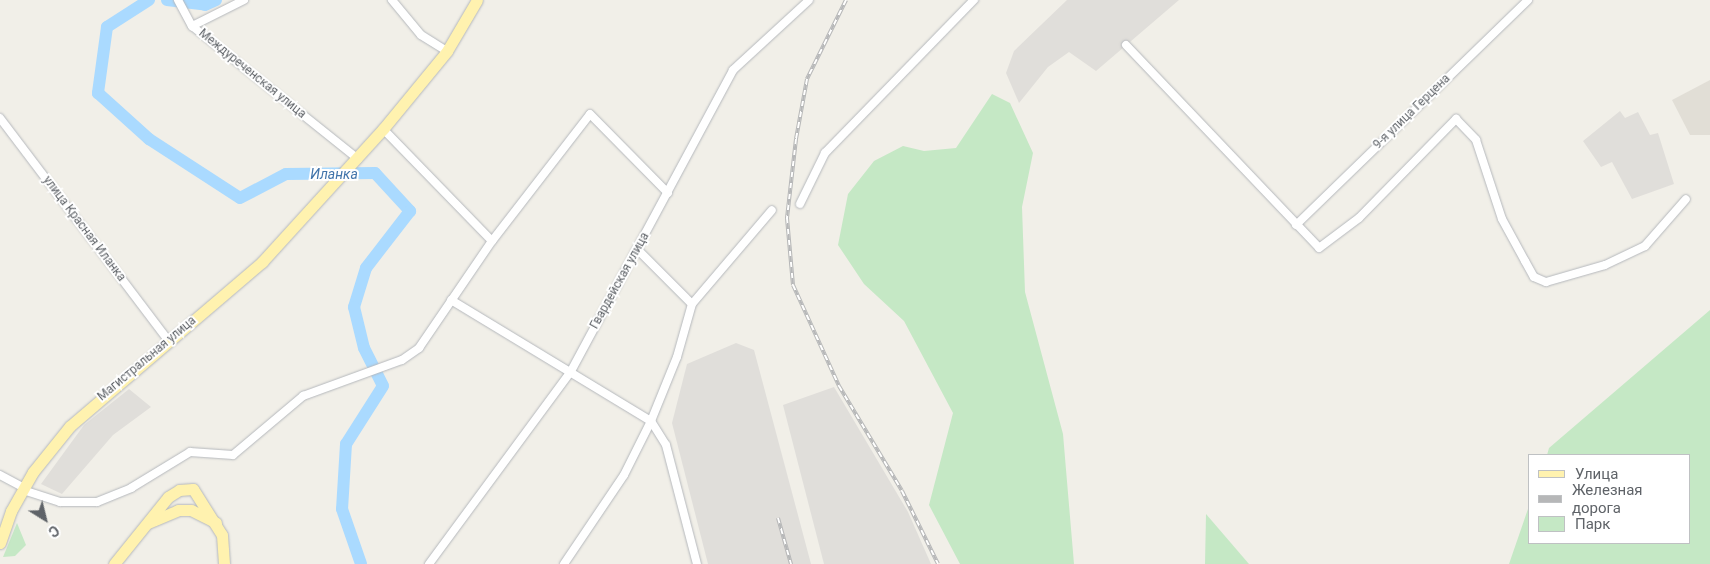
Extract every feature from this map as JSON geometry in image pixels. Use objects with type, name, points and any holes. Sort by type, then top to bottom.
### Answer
[{"type":"main road","points":[[355,161],[447,51],[477,0]]},
{"type":"main road","name":"Магистральная улица","points":[[0,543],[23,489],[70,426],[168,340],[250,273],[355,161]]},
{"type":"main road","points":[[114,564],[168,497],[179,490],[193,489],[217,524],[225,546],[224,564]]},
{"type":"main road","points":[[143,526],[178,510],[191,510],[217,524]]},
{"type":"street","points":[[178,0],[192,26]]},
{"type":"street","name":"Междуреченская улица","points":[[244,0],[192,26],[355,161]]},
{"type":"street","points":[[392,0],[421,35],[447,51]]},
{"type":"street","name":"Гвардейская улица","points":[[429,564],[570,373],[638,250],[733,70],[809,0]]},
{"type":"street","points":[[800,204],[825,153],[974,0]]},
{"type":"street","name":"9-я улица Герцена","points":[[1296,225],[1528,0]]},
{"type":"street","points":[[1126,45],[1319,248],[1359,218],[1456,119],[1476,140],[1502,219],[1525,261],[1534,277],[1546,282],[1605,265],[1645,246],[1686,200]]},
{"type":"street","points":[[2,478],[23,489],[77,504],[114,497],[190,452],[233,455],[303,396],[385,367],[419,348],[492,240],[590,114],[668,193]]},
{"type":"street","name":"улица Красная Иланка","points":[[0,118],[168,340]]},
{"type":"street","points":[[383,129],[492,240]]},
{"type":"street","points":[[564,564],[624,475],[651,421],[677,357],[692,304],[772,210]]},
{"type":"street","points":[[638,250],[692,304]]},
{"type":"street","points":[[451,300],[651,421],[666,445],[697,564]]},
{"type":"shaded area","points":[[1067,0],[1179,0],[1096,71],[1069,52],[1048,67],[1019,103],[1006,73],[1014,51]]},
{"type":"shaded area","points":[[1710,80],[1710,135],[1690,135],[1672,100]]},
{"type":"shaded area","points":[[1620,111],[1625,118],[1638,112],[1650,135],[1658,133],[1674,184],[1632,199],[1612,162],[1601,167],[1583,141]]},
{"type":"shaded area","points":[[736,343],[754,350],[811,564],[708,564],[672,423],[687,364]]},
{"type":"shaded area","points":[[834,387],[908,512],[931,564],[824,564],[783,405]]},
{"type":"shaded area","points":[[129,389],[151,407],[113,435],[62,494],[41,484],[84,425]]},
{"type":"green space","points":[[992,94],[1010,103],[1033,153],[1022,207],[1025,292],[1063,434],[1074,564],[960,564],[929,505],[953,413],[904,321],[864,284],[838,245],[848,194],[874,161],[903,146],[924,151],[956,148]]},
{"type":"green space","points":[[1710,310],[1710,564],[1509,564],[1528,509],[1528,544],[1690,544],[1690,454],[1547,454],[1549,448]]},
{"type":"green space","points":[[1206,514],[1249,564],[1205,564]]},
{"type":"green space","points":[[17,523],[26,545],[15,556],[3,557]]},
{"type":"waterway","name":"Иланка","points":[[149,0],[107,27],[98,93],[149,139],[240,198],[286,174],[375,173],[410,211],[366,268],[354,307],[364,348],[383,386],[346,444],[342,509],[361,564]]},
{"type":"waterway","name":"Иланка","points":[[167,0],[205,5],[216,0]]},
{"type":"railway","points":[[846,0],[807,79],[796,139],[787,218],[793,285],[839,386],[902,491],[938,564]]},
{"type":"railway","points":[[778,518],[791,564]]}]
